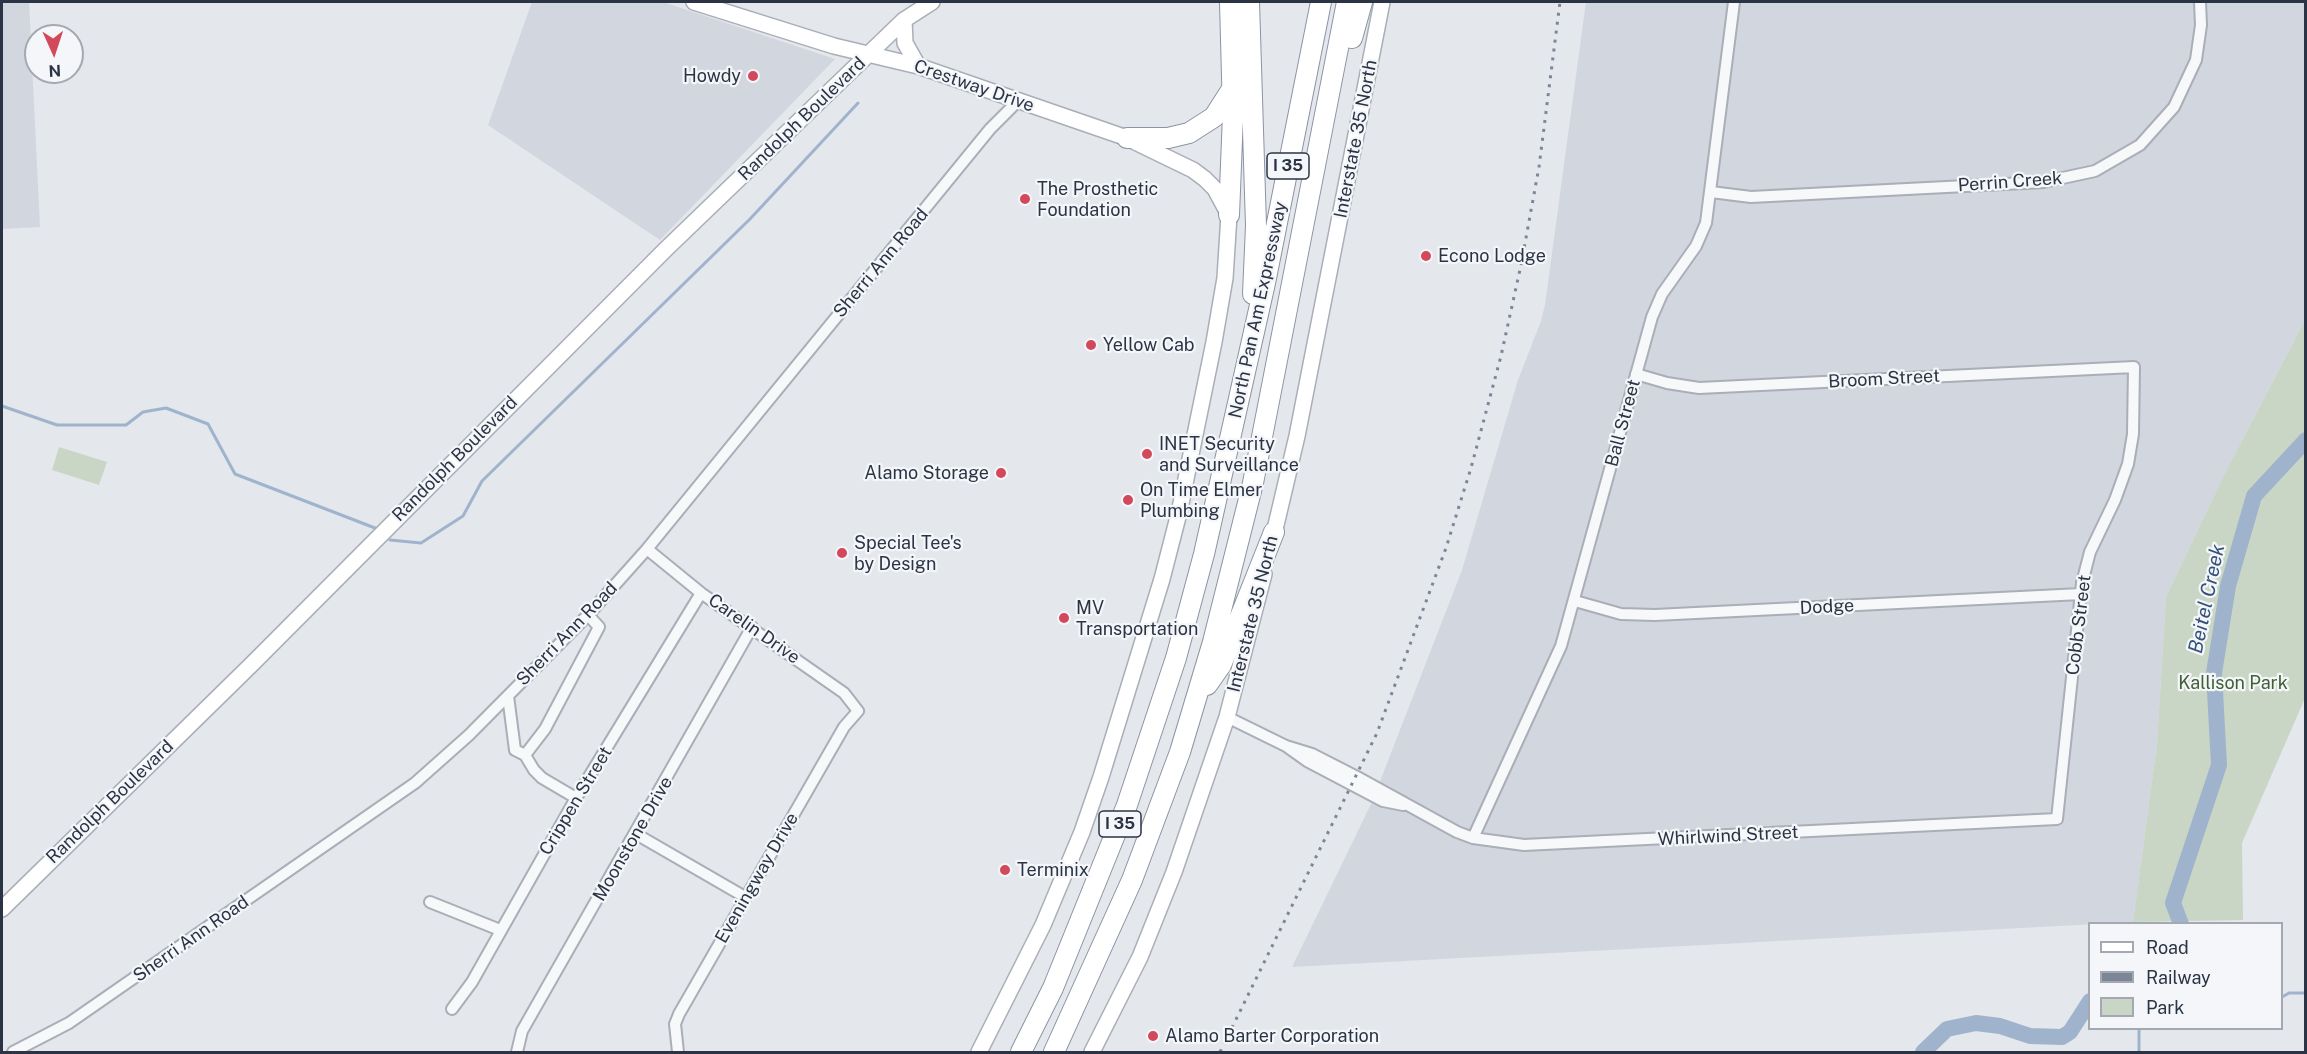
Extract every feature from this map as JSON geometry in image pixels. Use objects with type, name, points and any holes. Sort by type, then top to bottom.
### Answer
[{"type":"highway","points":[[1229,215],[1232,89],[1230,2]]},
{"type":"highway","points":[[1249,2],[1256,177],[1254,330]]},
{"type":"highway","name":"North Pan Am Expressway","points":[[1021,1053],[1053,988],[1127,805],[1162,703],[1196,586],[1254,330],[1321,2]]},
{"type":"highway","name":"North Pan Am Expressway","points":[[1054,1053],[1132,880],[1194,705],[1225,598],[1253,483],[1347,2]]},
{"type":"highway","points":[[1295,262],[1362,2]]},
{"type":"highway","points":[[1127,138],[1168,138],[1189,133],[1214,117],[1232,89]]},
{"type":"highway","points":[[1194,705],[1221,665],[1274,532]]},
{"type":"main road","name":"Crestway Drive","points":[[694,2],[717,5],[869,55],[918,66],[1127,138],[1184,165],[1205,179],[1215,189],[1229,215]]},
{"type":"main road","name":"Randolph Boulevard","points":[[2,909],[658,257],[911,12],[932,2]]},
{"type":"main road","name":"Interstate 35 North","points":[[1092,1053],[1120,1000],[1158,914],[1227,717],[1297,436],[1382,6]]},
{"type":"main road","points":[[911,12],[905,43],[918,66]]},
{"type":"main road","points":[[979,1053],[1042,925],[1082,832],[1158,590],[1179,513],[1214,342],[1225,278],[1229,215]]},
{"type":"street","name":"Ball Street","points":[[1473,838],[1561,646],[1659,299],[1702,233],[1711,192],[1734,2]]},
{"type":"street","name":"Perrin Creek","points":[[1711,192],[1751,197],[2044,182],[2095,171],[2140,145],[2174,107],[2196,60],[2201,25],[2200,2]]},
{"type":"street","name":"Sherri Ann Road","points":[[13,1053],[31,1049],[79,1017],[427,775],[588,615],[647,549],[990,129],[1017,102]]},
{"type":"street","name":"Broom Street","points":[[1636,374],[1667,383],[1699,388],[2134,367]]},
{"type":"street","name":"Cobb Street","points":[[2057,819],[2081,594],[2090,552],[2115,500],[2128,464],[2133,434],[2134,367]]},
{"type":"street","name":"Carelin Drive","points":[[647,549],[701,593],[753,627],[844,693],[858,711]]},
{"type":"street","name":"Crippen Street","points":[[452,1009],[472,982],[576,798],[701,593]]},
{"type":"street","name":"Dodge","points":[[1575,601],[1621,614],[1655,615],[2081,594]]},
{"type":"street","points":[[525,756],[545,729],[599,627],[588,615]]},
{"type":"street","name":"Moonstone Drive","points":[[517,1053],[522,1031],[753,627]]},
{"type":"street","points":[[508,696],[515,750],[525,756],[534,770],[542,777],[576,798]]},
{"type":"street","name":"Eveningway Drive","points":[[678,1053],[675,1024],[679,1014],[844,727],[858,711]]},
{"type":"street","name":"Whirlwind Street","points":[[1227,717],[1286,746],[1312,754],[1473,838],[1524,845],[2057,819]]},
{"type":"street","points":[[636,834],[745,897]]},
{"type":"street","points":[[430,902],[500,930]]},
{"type":"shaded area","points":[[2,2],[29,2],[30,24],[24,24],[24,84],[33,84],[40,227],[2,229]]},
{"type":"shaded area","points":[[532,2],[663,2],[835,59],[660,240],[488,125]]},
{"type":"shaded area","points":[[1586,2],[2305,2],[2305,320],[2225,473],[2166,597],[2157,744],[2133,922],[2088,922],[2088,924],[1292,967],[1372,802],[1462,570],[1518,380],[1545,305]]},
{"type":"green space","name":"Kallison Park","points":[[2305,320],[2305,698],[2242,843],[2243,920],[2133,922],[2157,744],[2166,597],[2225,473]]},
{"type":"green space","points":[[59,447],[107,462],[99,485],[52,470]]},
{"type":"waterway","points":[[390,540],[421,543],[463,516],[482,481],[750,219],[858,103]]},
{"type":"waterway","points":[[2,406],[57,425],[126,425],[143,412],[166,408],[208,424],[235,474],[375,528]]},
{"type":"waterway","name":"Beitel Creek","points":[[2180,922],[2173,903],[2219,765],[2214,673],[2228,586],[2254,496],[2306,440]]},
{"type":"waterway","points":[[2283,996],[2289,993],[2306,993]]},
{"type":"waterway","name":"Beitel Creek","points":[[1923,1052],[1947,1029],[1976,1023],[2000,1026],[2030,1036],[2062,1037],[2070,1032],[2088,1004]]},
{"type":"waterway","points":[[2139,1030],[2139,1052]]},
{"type":"railway","points":[[1220,1052],[1377,733],[1446,548],[1471,468],[1501,356],[1521,265],[1539,167],[1560,2]]},
{"type":"place","name":"Howdy","points":[[753,76]]},
{"type":"place","name":"The Prosthetic Foundation","points":[[1025,199]]},
{"type":"place","name":"Econo Lodge","points":[[1426,256]]},
{"type":"place","name":"Yellow Cab","points":[[1091,345]]},
{"type":"place","name":"INET Security and Surveillance","points":[[1147,454]]},
{"type":"place","name":"Alamo Storage","points":[[1001,473]]},
{"type":"place","name":"On Time Elmer Plumbing","points":[[1128,500]]},
{"type":"place","name":"Special Tee's by Design","points":[[842,553]]},
{"type":"place","name":"MV Transportation","points":[[1064,618]]},
{"type":"place","name":"Terminix","points":[[1005,870]]},
{"type":"place","name":"Alamo Barter Corporation","points":[[1153,1036]]}]
